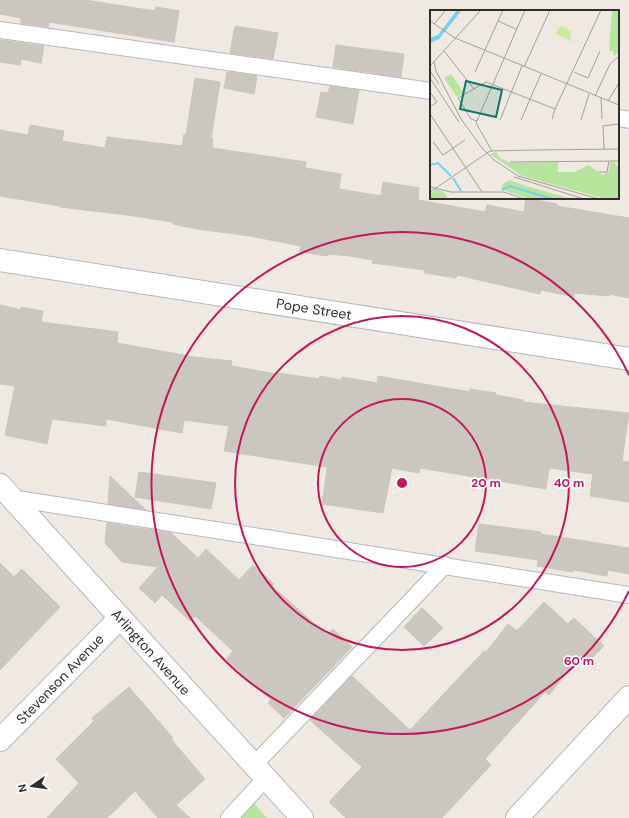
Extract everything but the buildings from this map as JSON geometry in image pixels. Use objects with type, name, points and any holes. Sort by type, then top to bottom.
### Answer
[{"type":"street","name":"Pope Street","points":[[0,260],[629,359]]},
{"type":"street","name":"Arlington Avenue","points":[[6,492],[302,818]]},
{"type":"street","name":"Stevenson Avenue","points":[[0,740],[120,618]]},
{"type":"street","points":[[517,818],[629,697]]},
{"type":"lane","points":[[0,30],[430,92]]},
{"type":"lane","points":[[619,118],[629,120]]},
{"type":"lane","points":[[6,492],[629,595]]},
{"type":"lane","points":[[229,818],[260,771],[445,565]]},
{"type":"green space","points":[[253,802],[267,818],[238,818]]}]
